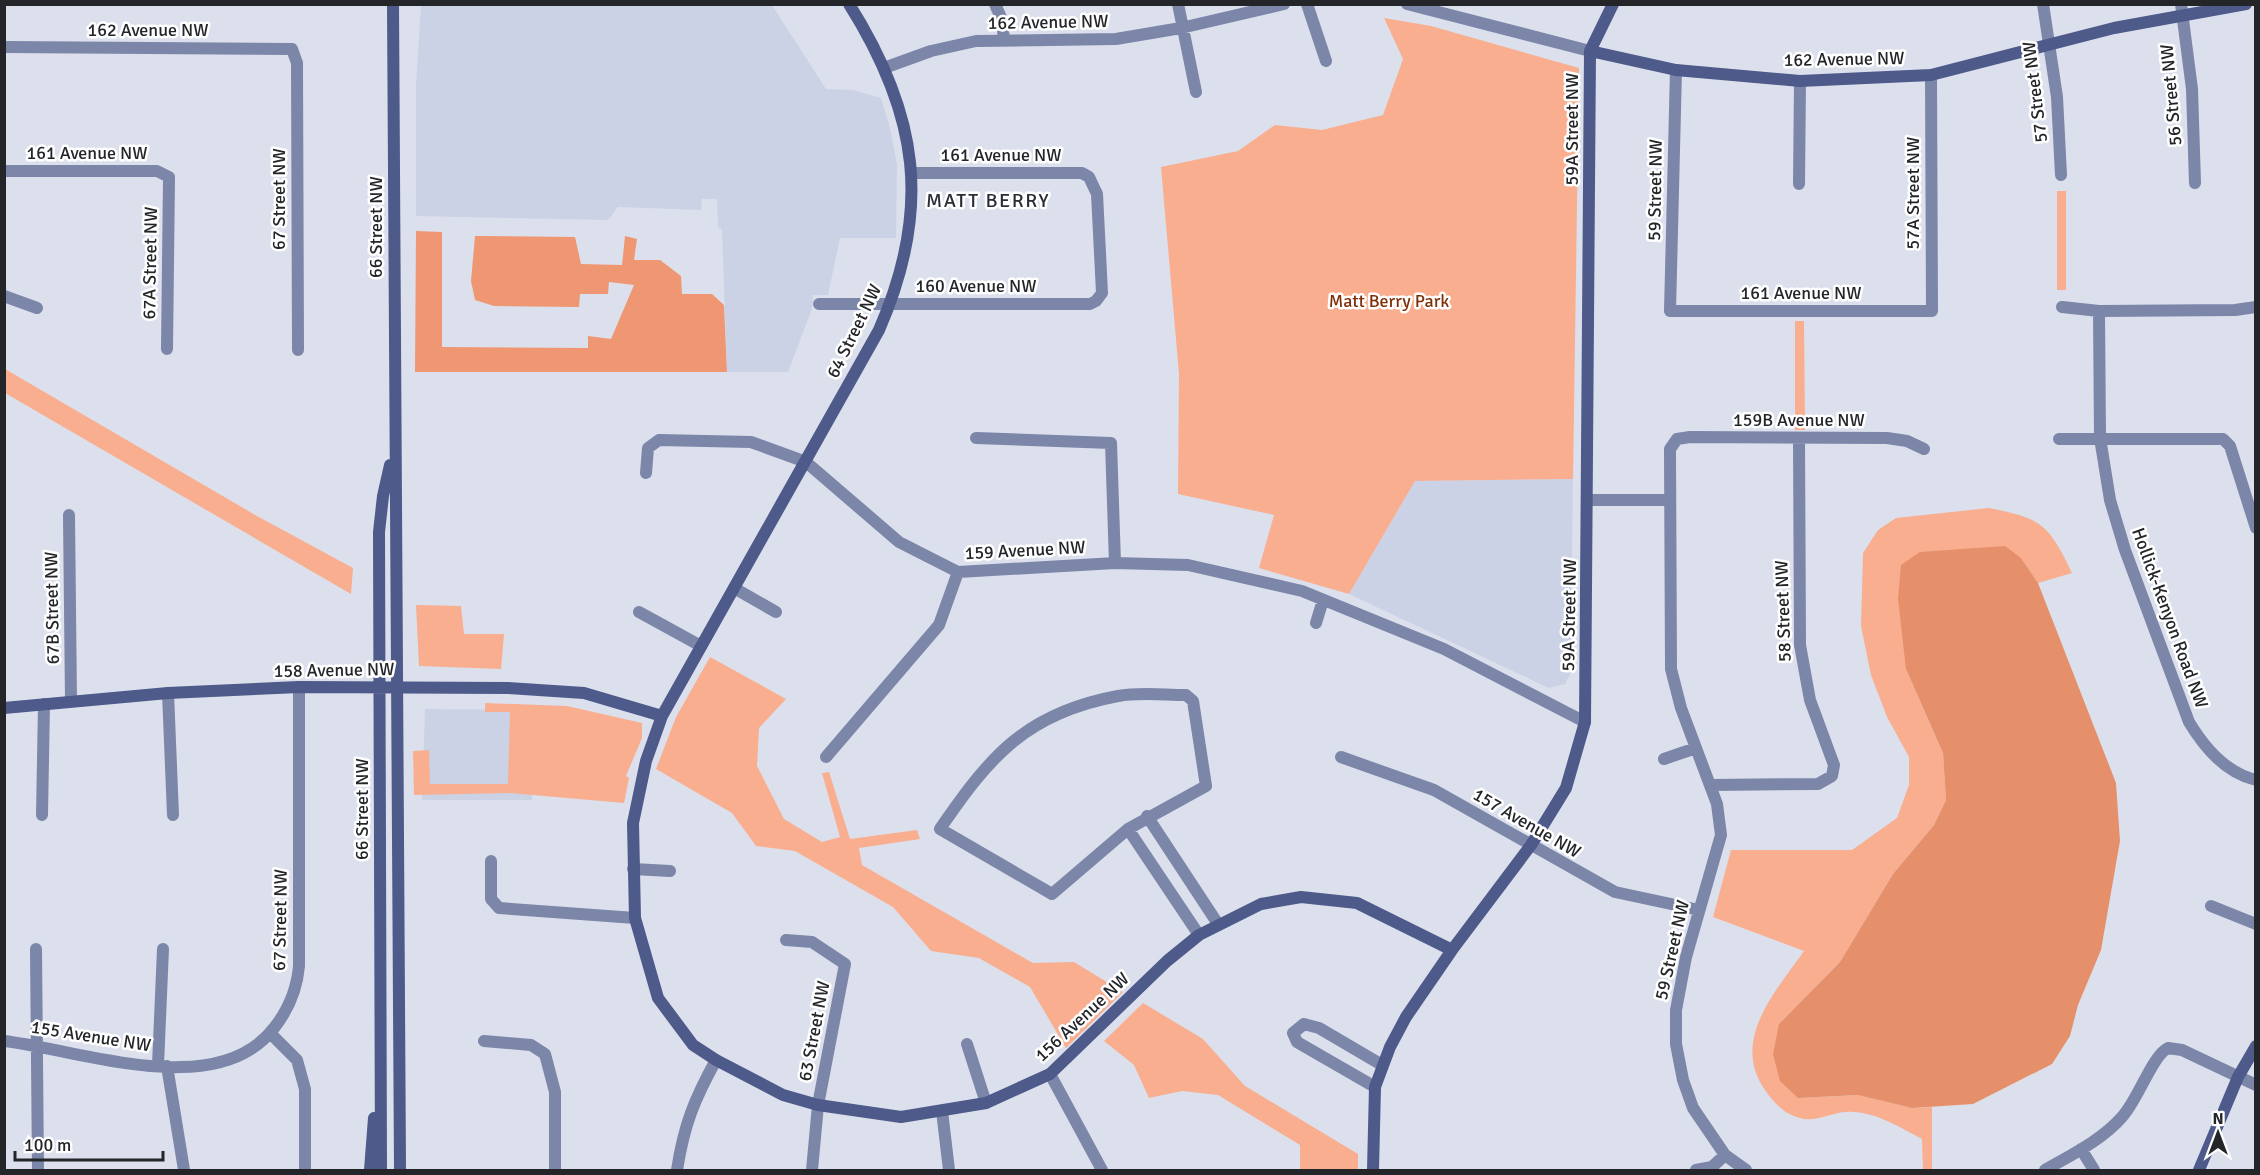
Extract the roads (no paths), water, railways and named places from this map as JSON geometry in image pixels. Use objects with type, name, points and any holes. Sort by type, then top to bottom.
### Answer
[{"type":"street","name":"66 Street NW","points":[[393,4],[400,1170]]},
{"type":"street","name":"64 Street NW","points":[[716,1060],[693,1045],[658,998],[635,918],[633,823],[646,761],[662,716],[879,330],[902,270],[909,233],[911,173],[905,128],[884,68],[849,4]]},
{"type":"street","points":[[995,4],[1002,20],[1004,40]]},
{"type":"street","points":[[1178,4],[1181,28],[1196,92]]},
{"type":"street","name":"162 Avenue NW","points":[[884,68],[954,45],[1004,40],[1116,39],[1181,28],[1284,4]]},
{"type":"street","points":[[1307,4],[1326,61]]},
{"type":"street","name":"162 Avenue NW","points":[[1407,4],[1430,6],[1590,51],[1676,70],[1800,81],[1931,75],[2181,9],[2246,4]]},
{"type":"street","name":"59A Street NW","points":[[1373,1170],[1375,1087],[1382,1065],[1406,1017],[1452,950],[1532,845],[1566,788],[1585,722],[1590,51],[1613,4]]},
{"type":"street","name":"57 Street NW","points":[[2043,4],[2058,106],[2061,175]]},
{"type":"street","name":"56 Street NW","points":[[2181,9],[2192,89],[2195,183]]},
{"type":"street","name":"162 Avenue NW","points":[[4,47],[292,49]]},
{"type":"street","name":"67 Street NW","points":[[292,49],[297,63],[298,350]]},
{"type":"street","name":"59 Street NW","points":[[1670,311],[1676,70]]},
{"type":"street","name":"57A Street NW","points":[[1931,75],[1932,311]]},
{"type":"street","points":[[1799,184],[1800,81]]},
{"type":"street","name":"161 Avenue NW","points":[[4,171],[157,171],[169,177]]},
{"type":"street","name":"161 Avenue NW","points":[[911,173],[1082,173],[1089,177],[1097,194],[1102,274],[1102,294],[1096,301]]},
{"type":"street","name":"67A Street NW","points":[[167,349],[169,177]]},
{"type":"street","points":[[4,296],[37,308]]},
{"type":"street","name":"160 Avenue NW","points":[[819,304],[1090,304],[1096,301]]},
{"type":"street","points":[[2062,307],[2099,311],[2235,310],[2256,307]]},
{"type":"street","name":"161 Avenue NW","points":[[1670,311],[1932,311]]},
{"type":"street","name":"Hollick-Kenyon Road NW","points":[[2099,311],[2100,438],[2110,500],[2124,550],[2188,722],[2200,740],[2216,757],[2245,777],[2256,780]]},
{"type":"street","name":"159B Avenue NW","points":[[1674,442],[1690,437],[1887,438],[1907,441],[1924,449]]},
{"type":"street","points":[[976,438],[1111,443],[1115,563]]},
{"type":"street","name":"58 Street NW","points":[[1710,785],[1818,784],[1832,776],[1833,759],[1810,700],[1800,645],[1799,438]]},
{"type":"street","points":[[2059,439],[2223,439],[2230,446],[2256,528]]},
{"type":"street","name":"159 Avenue NW","points":[[646,473],[648,448],[659,440],[751,442],[806,462],[899,543],[958,572],[1115,563],[1188,565],[1302,591],[1444,649],[1585,722]]},
{"type":"street","name":"59 Street NW","points":[[1674,442],[1669,454],[1668,500],[1671,669],[1675,690],[1710,785],[1719,815],[1721,835],[1686,957],[1678,1000],[1676,1044],[1683,1080],[1693,1108],[1725,1155],[1746,1170]]},
{"type":"street","name":"66 Street NW","points":[[381,1170],[379,532],[383,496],[395,449]]},
{"type":"street","points":[[1588,500],[1668,500]]},
{"type":"street","name":"67B Street NW","points":[[69,515],[71,701]]},
{"type":"street","points":[[826,757],[939,625],[958,572]]},
{"type":"street","points":[[734,588],[776,612]]},
{"type":"street","points":[[1316,623],[1323,600]]},
{"type":"street","points":[[639,612],[702,646]]},
{"type":"street","name":"67 Street NW","points":[[270,1033],[282,1019],[293,995],[299,966],[299,687]]},
{"type":"street","name":"158 Avenue NW","points":[[4,708],[168,693],[299,687],[519,688],[584,693],[662,716]]},
{"type":"street","points":[[168,693],[173,815]]},
{"type":"street","points":[[1186,695],[1192,701],[1206,786],[1147,816],[1128,829],[1052,894],[940,829],[976,777],[1012,741],[1059,711],[1119,696],[1186,695]]},
{"type":"street","points":[[42,815],[44,704]]},
{"type":"street","points":[[1664,759],[1696,747]]},
{"type":"street","name":"157 Avenue NW","points":[[1341,757],[1434,790],[1615,892],[1699,910]]},
{"type":"street","points":[[1147,816],[1218,924]]},
{"type":"street","points":[[1128,829],[1199,935]]},
{"type":"street","points":[[491,861],[491,899],[499,908],[635,918]]},
{"type":"street","points":[[633,869],[670,871]]},
{"type":"street","name":"156 Avenue NW","points":[[716,1060],[783,1095],[818,1105],[901,1117],[942,1112],[986,1103],[1050,1074],[1167,961],[1199,935],[1261,904],[1301,897],[1358,903],[1452,950]]},
{"type":"street","points":[[2211,906],[2256,924]]},
{"type":"street","name":"63 Street NW","points":[[786,940],[812,942],[845,964],[818,1105],[812,1170]]},
{"type":"street","points":[[36,949],[38,1170]]},
{"type":"street","points":[[163,949],[162,1065],[184,1170]]},
{"type":"street","points":[[1375,1087],[1297,1042],[1293,1033],[1304,1024],[1319,1028],[1382,1065]]},
{"type":"street","points":[[270,1033],[297,1060],[305,1089],[305,1170]]},
{"type":"street","name":"155 Avenue NW","points":[[4,1041],[37,1045],[119,1062],[207,1065],[226,1061],[245,1052],[270,1033]]},
{"type":"street","points":[[484,1041],[531,1045],[545,1054],[555,1098],[555,1170]]},
{"type":"street","points":[[967,1044],[986,1103]]},
{"type":"street","points":[[2199,1170],[2238,1077],[2256,1046]]},
{"type":"street","points":[[2045,1170],[2081,1149],[2122,1117],[2139,1094],[2159,1054],[2168,1048],[2182,1050],[2256,1085]]},
{"type":"street","points":[[677,1170],[683,1133],[693,1102],[716,1060]]},
{"type":"street","points":[[370,1170],[371,1142],[380,1073]]},
{"type":"street","points":[[1050,1074],[1102,1170]]},
{"type":"street","points":[[942,1112],[949,1170]]},
{"type":"street","points":[[2081,1149],[2094,1170]]},
{"type":"street","points":[[1696,1170],[1713,1169],[1725,1155]]},
{"type":"district","name":"MATT BERRY","points":[[988,200]]},
{"type":"park label","name":"Matt Berry Park","points":[[1389,301]]}]
